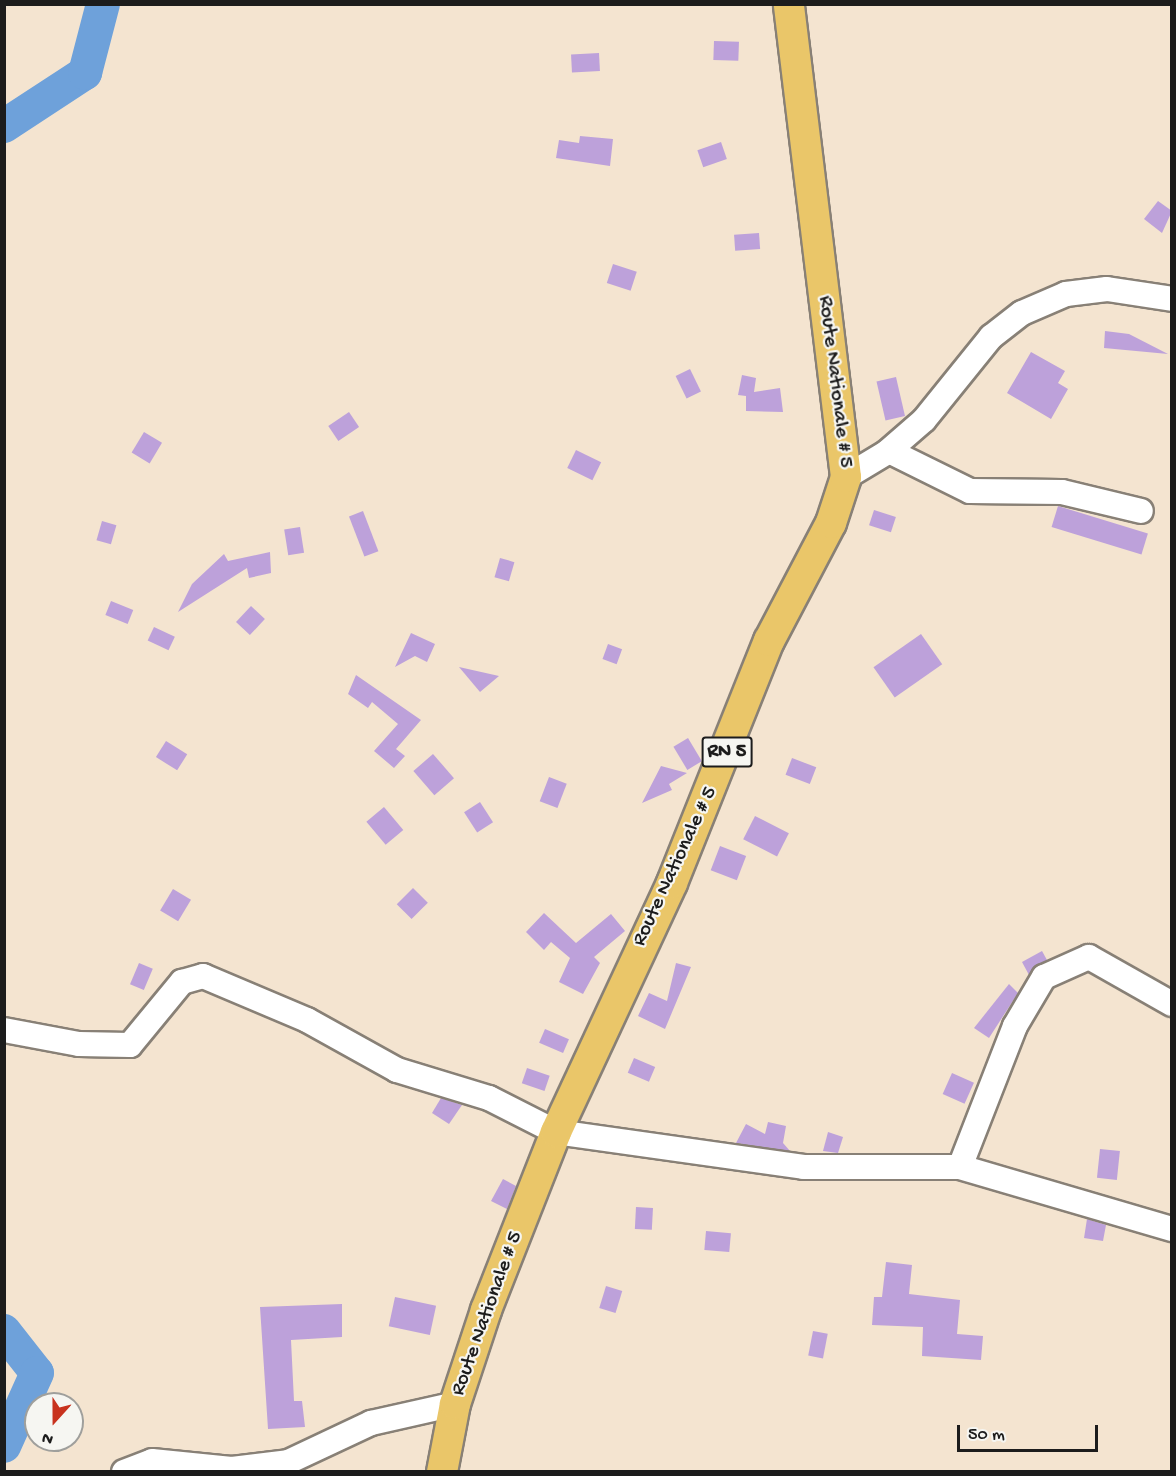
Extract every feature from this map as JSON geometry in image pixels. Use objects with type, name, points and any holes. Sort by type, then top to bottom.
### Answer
[{"type":"main road","name":"Route Nationale # 5","points":[[442,1472],[455,1404],[556,1132],[672,883],[769,641],[831,523],[846,477],[789,4]]},
{"type":"street","points":[[846,477],[889,451],[924,420],[991,337],[1022,313],[1066,294],[1107,289],[1172,299]]},
{"type":"street","points":[[889,451],[970,490],[1062,492],[1141,511]]},
{"type":"street","points":[[960,1167],[1015,1026],[1044,977],[1089,957],[1172,1004]]},
{"type":"street","points":[[4,1030],[79,1044],[130,1045],[182,982],[203,976],[307,1020],[397,1070],[489,1098],[556,1132],[804,1167],[960,1167],[1172,1229]]},
{"type":"street","points":[[124,1472],[152,1461],[232,1468],[288,1462],[371,1423],[455,1404]]},
{"type":"building","points":[[714,41],[739,42],[738,61],[713,60]]},
{"type":"building","points":[[599,53],[600,71],[572,72],[571,54]]},
{"type":"building","points":[[580,136],[613,139],[610,166],[556,158],[559,140],[579,143]]},
{"type":"building","points":[[721,142],[727,159],[703,167],[697,150]]},
{"type":"building","points":[[1158,201],[1172,211],[1162,233],[1144,219]]},
{"type":"building","points":[[759,233],[760,249],[735,251],[734,235]]},
{"type":"building","points":[[613,264],[637,272],[631,291],[607,283]]},
{"type":"building","points":[[1105,331],[1129,334],[1168,354],[1104,348]]},
{"type":"building","points":[[1031,352],[1065,371],[1058,383],[1068,389],[1051,419],[1007,393]]},
{"type":"building","points":[[690,369],[701,391],[687,398],[676,376]]},
{"type":"building","points":[[742,375],[756,378],[754,392],[780,388],[783,412],[746,411],[746,396],[738,395]]},
{"type":"building","points":[[896,377],[905,416],[886,420],[877,381]]},
{"type":"building","points":[[349,412],[359,427],[338,441],[328,426]]},
{"type":"building","points":[[144,432],[162,443],[150,463],[132,453]]},
{"type":"building","points":[[576,450],[601,462],[592,480],[567,468]]},
{"type":"building","points":[[1058,506],[1148,533],[1141,555],[1052,527]]},
{"type":"building","points":[[874,510],[896,517],[891,532],[869,525]]},
{"type":"building","points":[[363,511],[378,551],[364,557],[349,516]]},
{"type":"building","points":[[102,521],[116,525],[111,544],[96,540]]},
{"type":"building","points":[[300,527],[304,553],[288,555],[284,530]]},
{"type":"building","points":[[270,552],[271,573],[249,578],[247,568],[178,612],[192,584],[224,554],[228,561]]},
{"type":"building","points":[[500,558],[514,562],[509,581],[494,577]]},
{"type":"building","points":[[111,601],[133,610],[128,624],[105,615]]},
{"type":"building","points":[[251,606],[265,619],[250,635],[236,622]]},
{"type":"building","points":[[154,627],[175,637],[169,650],[148,641]]},
{"type":"building","points":[[411,633],[435,644],[427,662],[415,656],[395,667]]},
{"type":"building","points":[[921,634],[942,664],[895,698],[873,667]]},
{"type":"building","points":[[608,644],[622,649],[617,664],[603,659]]},
{"type":"building","points":[[459,667],[499,676],[480,692]]},
{"type":"building","points":[[356,675],[421,720],[396,749],[405,756],[394,768],[374,751],[398,724],[372,702],[368,708],[348,694]]},
{"type":"building","points":[[688,738],[702,761],[687,770],[673,747]]},
{"type":"building","points":[[166,741],[187,754],[177,770],[156,757]]},
{"type":"building","points":[[433,754],[454,778],[434,795],[413,771]]},
{"type":"building","points":[[792,758],[816,767],[810,784],[786,775]]},
{"type":"building","points":[[661,766],[687,773],[669,784],[672,790],[642,803]]},
{"type":"building","points":[[549,777],[567,784],[557,808],[540,801]]},
{"type":"building","points":[[480,802],[493,822],[477,832],[464,812]]},
{"type":"building","points":[[384,807],[403,830],[386,845],[366,822]]},
{"type":"building","points":[[755,816],[789,833],[777,856],[743,839]]},
{"type":"building","points":[[720,846],[746,856],[737,880],[711,870]]},
{"type":"building","points":[[413,888],[428,903],[412,919],[397,904]]},
{"type":"building","points":[[173,889],[191,900],[178,921],[160,910]]},
{"type":"building","points":[[544,913],[576,943],[611,914],[625,931],[594,957],[600,963],[583,994],[559,982],[570,958],[551,942],[544,950],[526,932]]},
{"type":"building","points":[[1042,951],[1047,960],[1029,975],[1022,962]]},
{"type":"building","points":[[139,963],[153,969],[144,990],[130,984]]},
{"type":"building","points":[[676,963],[691,967],[665,1029],[638,1016],[649,993],[667,1001]]},
{"type":"building","points":[[1009,984],[1018,993],[989,1038],[974,1028]]},
{"type":"building","points":[[545,1029],[569,1039],[563,1053],[539,1043]]},
{"type":"building","points":[[634,1058],[655,1067],[649,1082],[628,1073]]},
{"type":"building","points":[[527,1068],[550,1076],[544,1091],[522,1083]]},
{"type":"building","points":[[952,1073],[974,1083],[965,1104],[943,1094]]},
{"type":"building","points":[[441,1098],[462,1105],[449,1124],[432,1113]]},
{"type":"building","points":[[768,1122],[786,1126],[783,1143],[790,1151],[736,1143],[746,1124],[765,1134]]},
{"type":"building","points":[[828,1132],[843,1137],[838,1153],[823,1151]]},
{"type":"building","points":[[1100,1149],[1120,1151],[1117,1180],[1097,1178]]},
{"type":"building","points":[[503,1179],[516,1186],[507,1209],[491,1201]]},
{"type":"building","points":[[636,1207],[653,1208],[652,1230],[635,1229]]},
{"type":"building","points":[[1087,1219],[1106,1225],[1103,1241],[1084,1238]]},
{"type":"building","points":[[706,1231],[731,1233],[729,1252],[704,1250]]},
{"type":"building","points":[[886,1262],[912,1265],[909,1294],[960,1300],[957,1334],[983,1336],[981,1360],[922,1356],[923,1327],[872,1325],[874,1297],[882,1297]]},
{"type":"building","points":[[606,1286],[622,1291],[616,1313],[599,1308]]},
{"type":"building","points":[[395,1297],[436,1306],[430,1335],[389,1326]]},
{"type":"building","points":[[342,1304],[342,1337],[291,1340],[294,1401],[302,1401],[305,1427],[268,1429],[260,1307]]},
{"type":"building","points":[[813,1331],[828,1334],[823,1358],[808,1356]]},
{"type":"waterway","points":[[4,126],[85,73],[103,4]]},
{"type":"waterway","points":[[4,1331],[37,1373],[4,1446]]}]
